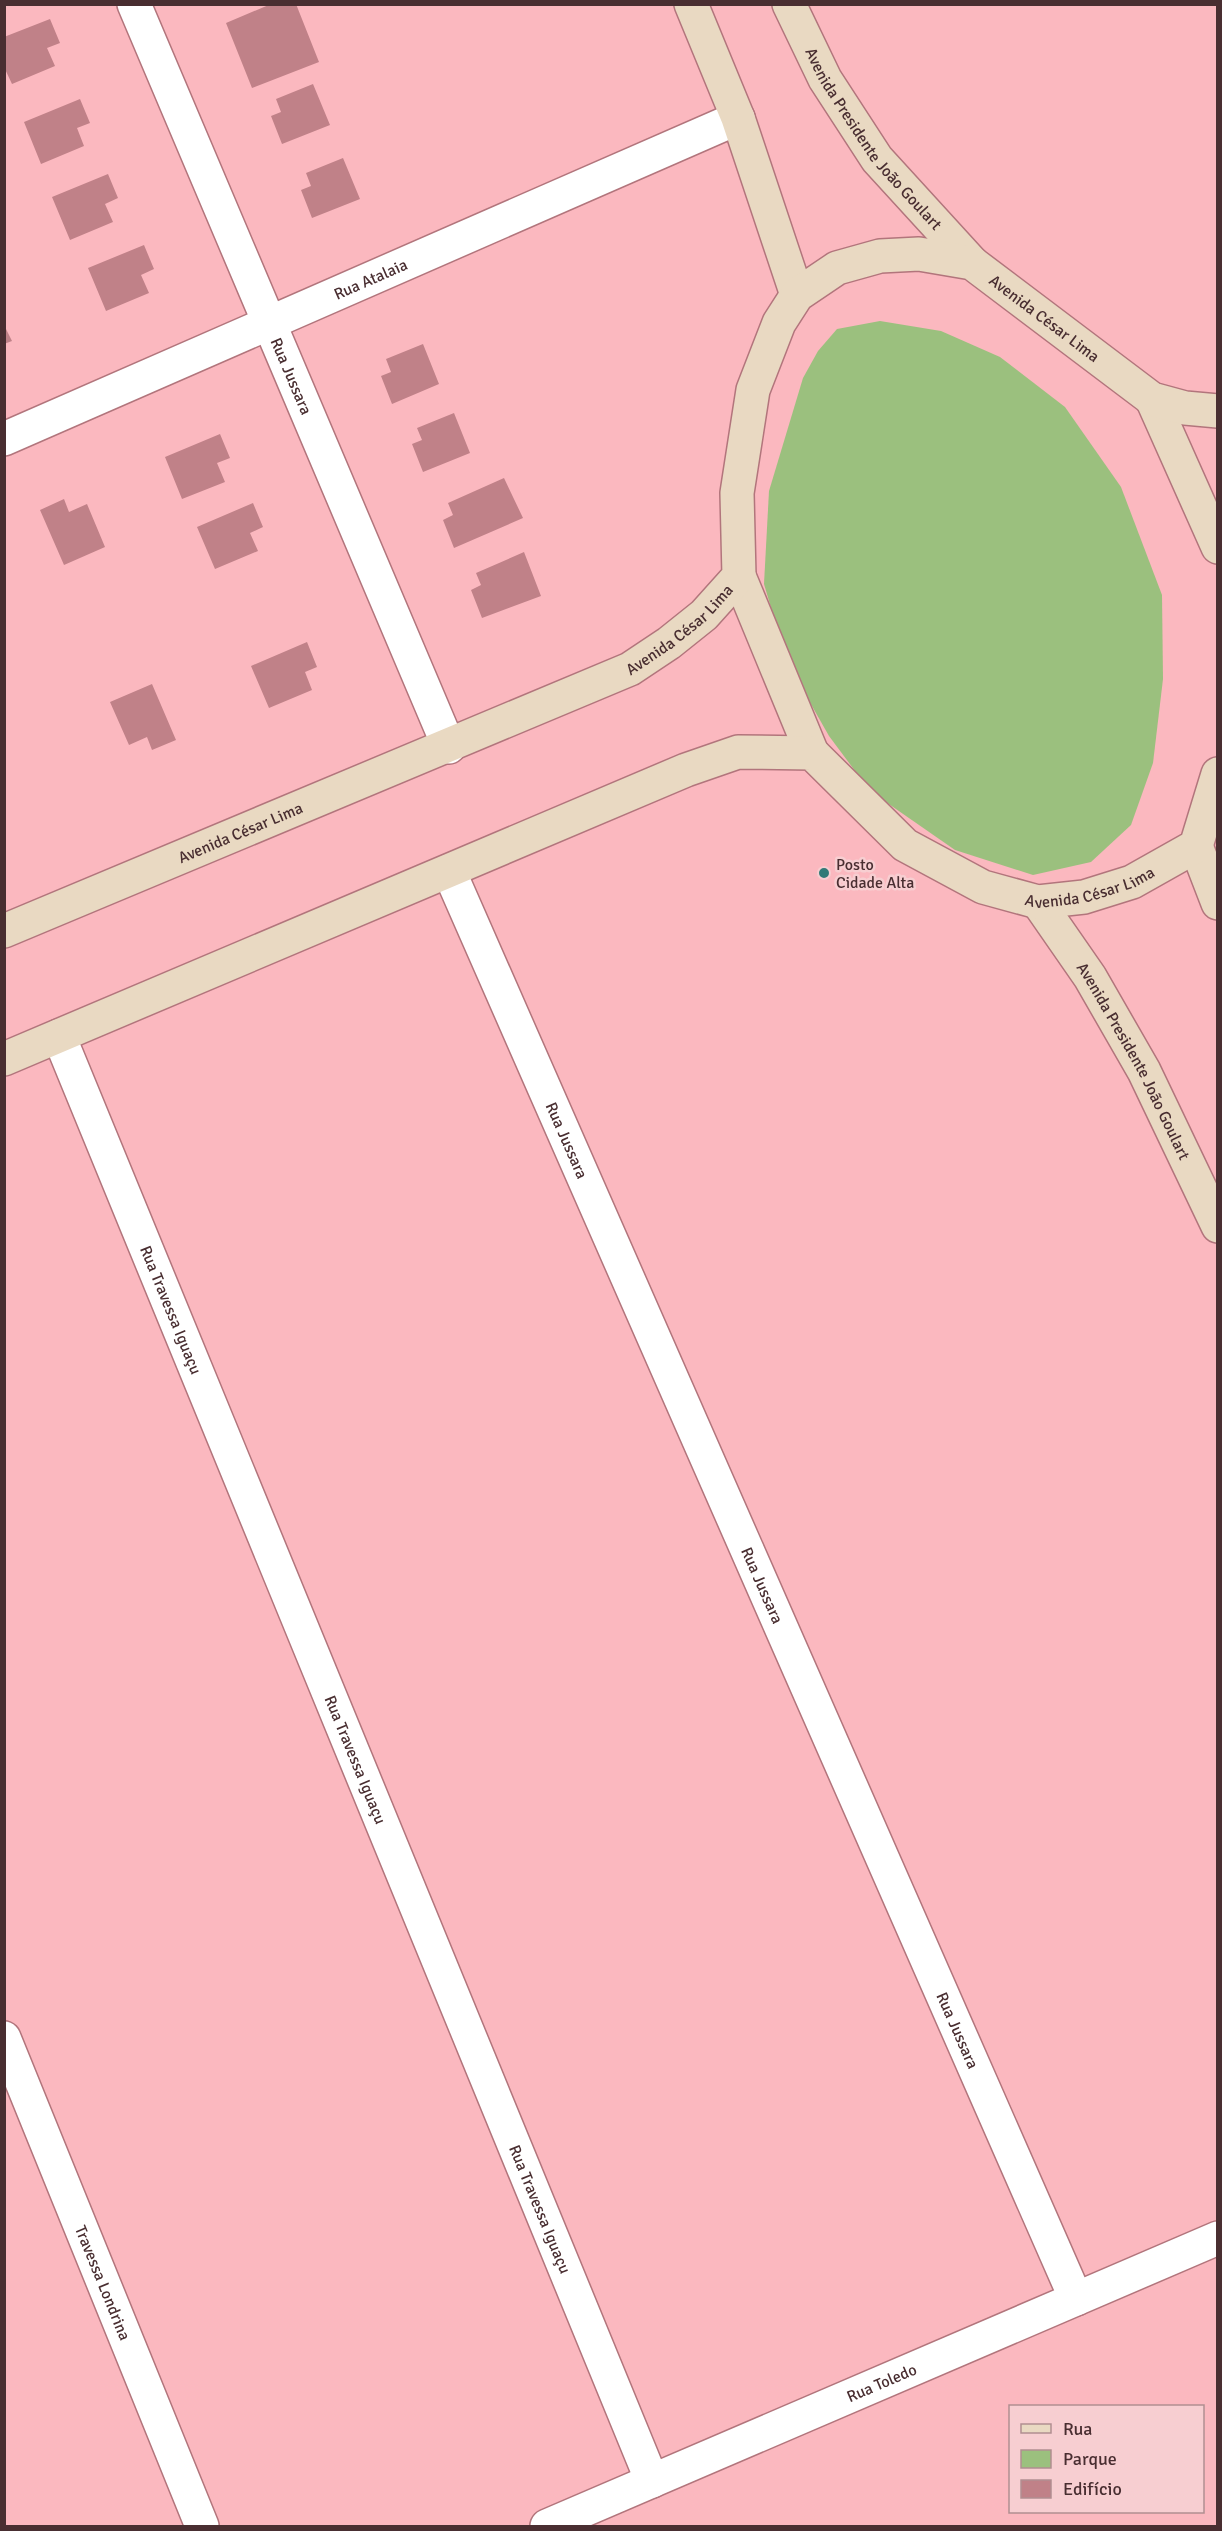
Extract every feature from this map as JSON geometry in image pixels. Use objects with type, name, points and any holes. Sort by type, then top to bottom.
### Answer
[{"type":"street","name":"Rua Jussara","points":[[134,4],[449,747]]},
{"type":"street","points":[[691,4],[738,118],[797,295]]},
{"type":"street","name":"Avenida Presidente João Goulart","points":[[789,4],[825,79],[877,159],[972,263]]},
{"type":"street","name":"Rua Atalaia","points":[[4,440],[738,118]]},
{"type":"street","name":"Avenida César Lima","points":[[4,931],[449,747],[630,669],[669,643],[704,615],[738,576],[737,493],[753,390],[779,323],[797,295],[837,268],[880,256],[919,254],[972,263],[1152,399],[1185,408],[1218,411]]},
{"type":"street","points":[[1152,399],[1218,547]]},
{"type":"street","points":[[4,1059],[686,770],[738,752],[812,753],[738,576]]},
{"type":"street","name":"Avenida César Lima","points":[[812,753],[906,845],[983,887],[1038,902],[1084,897],[1132,882],[1196,846]]},
{"type":"street","points":[[1218,774],[1196,846],[1218,903]]},
{"type":"street","name":"Rua Jussara","points":[[449,871],[1076,2299]]},
{"type":"street","name":"Avenida Presidente João Goulart","points":[[1038,902],[1090,976],[1144,1071],[1218,1226]]},
{"type":"street","name":"Rua Travessa Iguaçu","points":[[59,1036],[652,2481]]},
{"type":"street","name":"Travessa Londrina","points":[[4,2038],[202,2526]]},
{"type":"street","name":"Rua Toledo","points":[[547,2526],[1218,2238]]},
{"type":"green space","points":[[880,321],[941,331],[1000,357],[1065,407],[1121,487],[1162,595],[1163,679],[1153,763],[1131,825],[1091,862],[1033,875],[955,850],[870,791],[829,736],[787,662],[764,584],[769,491],[803,378],[818,351],[837,329]]},
{"type":"building","points":[[271,4],[296,4],[319,62],[252,88],[226,23]]},
{"type":"building","points":[[50,19],[60,43],[47,48],[55,66],[12,84],[4,67],[4,37]]},
{"type":"building","points":[[313,84],[330,125],[282,144],[271,116],[281,112],[276,99]]},
{"type":"building","points":[[80,99],[90,123],[77,128],[84,146],[41,164],[24,122]]},
{"type":"building","points":[[343,158],[360,199],[312,218],[301,190],[311,186],[306,173]]},
{"type":"building","points":[[108,174],[118,198],[105,204],[113,222],[70,240],[52,197]]},
{"type":"building","points":[[144,245],[154,269],[141,275],[149,293],[106,311],[88,268]]},
{"type":"building","points":[[4,325],[12,341],[4,344]]},
{"type":"building","points":[[423,344],[439,384],[392,404],[381,376],[391,372],[386,359]]},
{"type":"building","points":[[454,413],[470,453],[423,472],[412,444],[422,440],[417,428]]},
{"type":"building","points":[[220,434],[230,458],[217,463],[225,482],[182,499],[165,457]]},
{"type":"building","points":[[504,478],[523,518],[454,548],[443,520],[453,515],[448,503]]},
{"type":"building","points":[[64,499],[69,512],[87,504],[105,547],[64,565],[40,510]]},
{"type":"building","points":[[253,503],[263,527],[250,533],[258,551],[215,569],[197,527]]},
{"type":"building","points":[[524,552],[541,596],[482,618],[471,590],[481,585],[476,573]]},
{"type":"building","points":[[307,642],[317,667],[305,672],[312,690],[269,708],[251,666]]},
{"type":"building","points":[[152,684],[176,740],[152,750],[147,737],[129,745],[110,702]]},
{"type":"place","name":"Posto Cidade Alta","points":[[824,873]]}]
